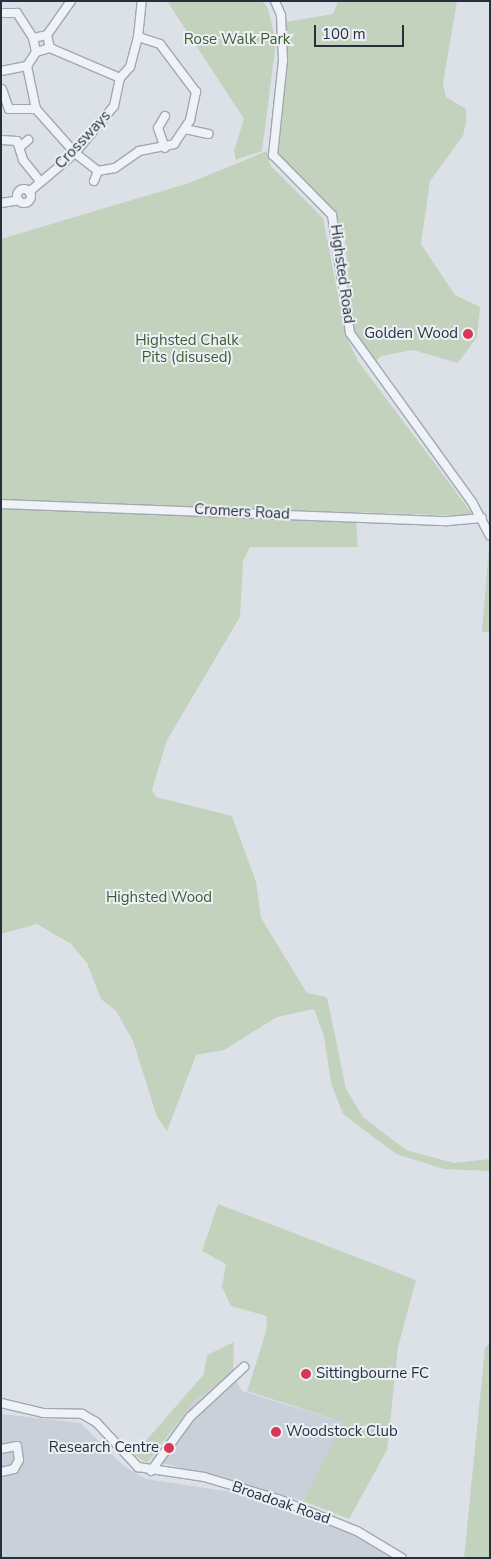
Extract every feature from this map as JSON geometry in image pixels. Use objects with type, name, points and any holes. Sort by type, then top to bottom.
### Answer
[{"type":"street","points":[[33,38],[47,35],[71,1]]},
{"type":"street","name":"Highsted Road","points":[[275,1],[281,15],[284,60],[272,155],[332,215],[350,333],[482,518],[489,533]]},
{"type":"street","name":"Crossways","points":[[1,203],[19,200],[27,202],[29,192],[75,153],[114,106],[120,78],[130,67],[138,37],[142,5]]},
{"type":"street","points":[[1,13],[17,13],[33,38],[36,52]]},
{"type":"street","points":[[47,35],[50,48]]},
{"type":"street","points":[[120,78],[50,48],[36,52],[27,66],[36,109],[75,153],[98,171],[115,168],[139,151],[165,148],[178,141],[186,129],[196,92],[160,44],[138,37]]},
{"type":"street","points":[[1,71],[27,66]]},
{"type":"street","points":[[2,89],[10,120]]},
{"type":"street","points":[[8,110],[36,109]]},
{"type":"street","points":[[164,116],[158,128],[165,148]]},
{"type":"street","points":[[186,129],[208,134]]},
{"type":"street","points":[[2,140],[12,137],[20,147],[28,140]]},
{"type":"street","name":"Crossways","points":[[20,147],[23,160],[41,182]]},
{"type":"street","points":[[13,163],[23,160]]},
{"type":"street","points":[[94,181],[98,171]]},
{"type":"street","name":"Cromers Road","points":[[1,504],[433,520],[482,518]]},
{"type":"street","points":[[151,1471],[190,1417],[244,1367]]},
{"type":"street","name":"Broadoak Road","points":[[1,1403],[90,1418],[124,1457],[151,1471],[204,1477],[278,1499],[356,1532],[402,1558]]},
{"type":"street","points":[[1,1449],[17,1446],[19,1460],[14,1469],[1,1472]]},
{"type":"shaded area","points":[[233,1374],[242,1391],[343,1422],[303,1501],[151,1460],[195,1400]]},
{"type":"shaded area","points":[[1,1414],[81,1423],[124,1466],[146,1479],[232,1492],[350,1533],[394,1558],[1,1558]]},
{"type":"green space","name":"Rose Walk Park","points":[[167,1],[263,1],[268,9],[276,42],[262,151],[236,160],[234,151],[244,119]]},
{"type":"green space","points":[[338,1],[457,1],[443,83],[446,97],[466,109],[466,122],[463,136],[430,181],[421,244],[455,295],[480,307],[477,337],[458,363],[413,350],[381,356],[376,361],[353,328],[345,239],[334,211],[295,175],[274,146],[286,22],[333,14]]},
{"type":"green space","name":"Highsted Chalk Pits (disused)","points":[[267,151],[270,165],[323,218],[346,336],[358,361],[474,516],[1,501],[1,239],[189,183]]},
{"type":"green space","name":"Highsted Wood","points":[[1,508],[356,519],[358,547],[250,547],[243,561],[240,617],[167,740],[152,790],[156,797],[232,816],[256,882],[261,918],[307,993],[327,997],[346,1089],[363,1117],[406,1150],[454,1163],[490,1159],[490,1171],[444,1169],[396,1154],[343,1114],[331,1083],[324,1036],[314,1009],[277,1017],[224,1050],[196,1055],[167,1131],[157,1117],[133,1041],[116,1011],[101,999],[87,963],[71,944],[37,924],[1,934]]},
{"type":"green space","points":[[489,547],[490,632],[482,632]]},
{"type":"green space","points":[[218,1204],[416,1280],[398,1347],[387,1450],[349,1519],[303,1501],[343,1422],[247,1391],[266,1332],[267,1316],[231,1306],[222,1287],[226,1264],[202,1251]]},
{"type":"green space","points":[[234,1342],[233,1374],[195,1400],[147,1463],[130,1452],[123,1442],[137,1451],[204,1374],[207,1355]]},
{"type":"green space","points":[[490,1343],[490,1558],[464,1558],[485,1348]]},
{"type":"place","name":"Golden Wood","points":[[468,334]]},
{"type":"place","name":"Sittingbourne FC","points":[[306,1374]]},
{"type":"place","name":"Woodstock Club","points":[[276,1432]]},
{"type":"place","name":"Research Centre","points":[[169,1448]]}]
